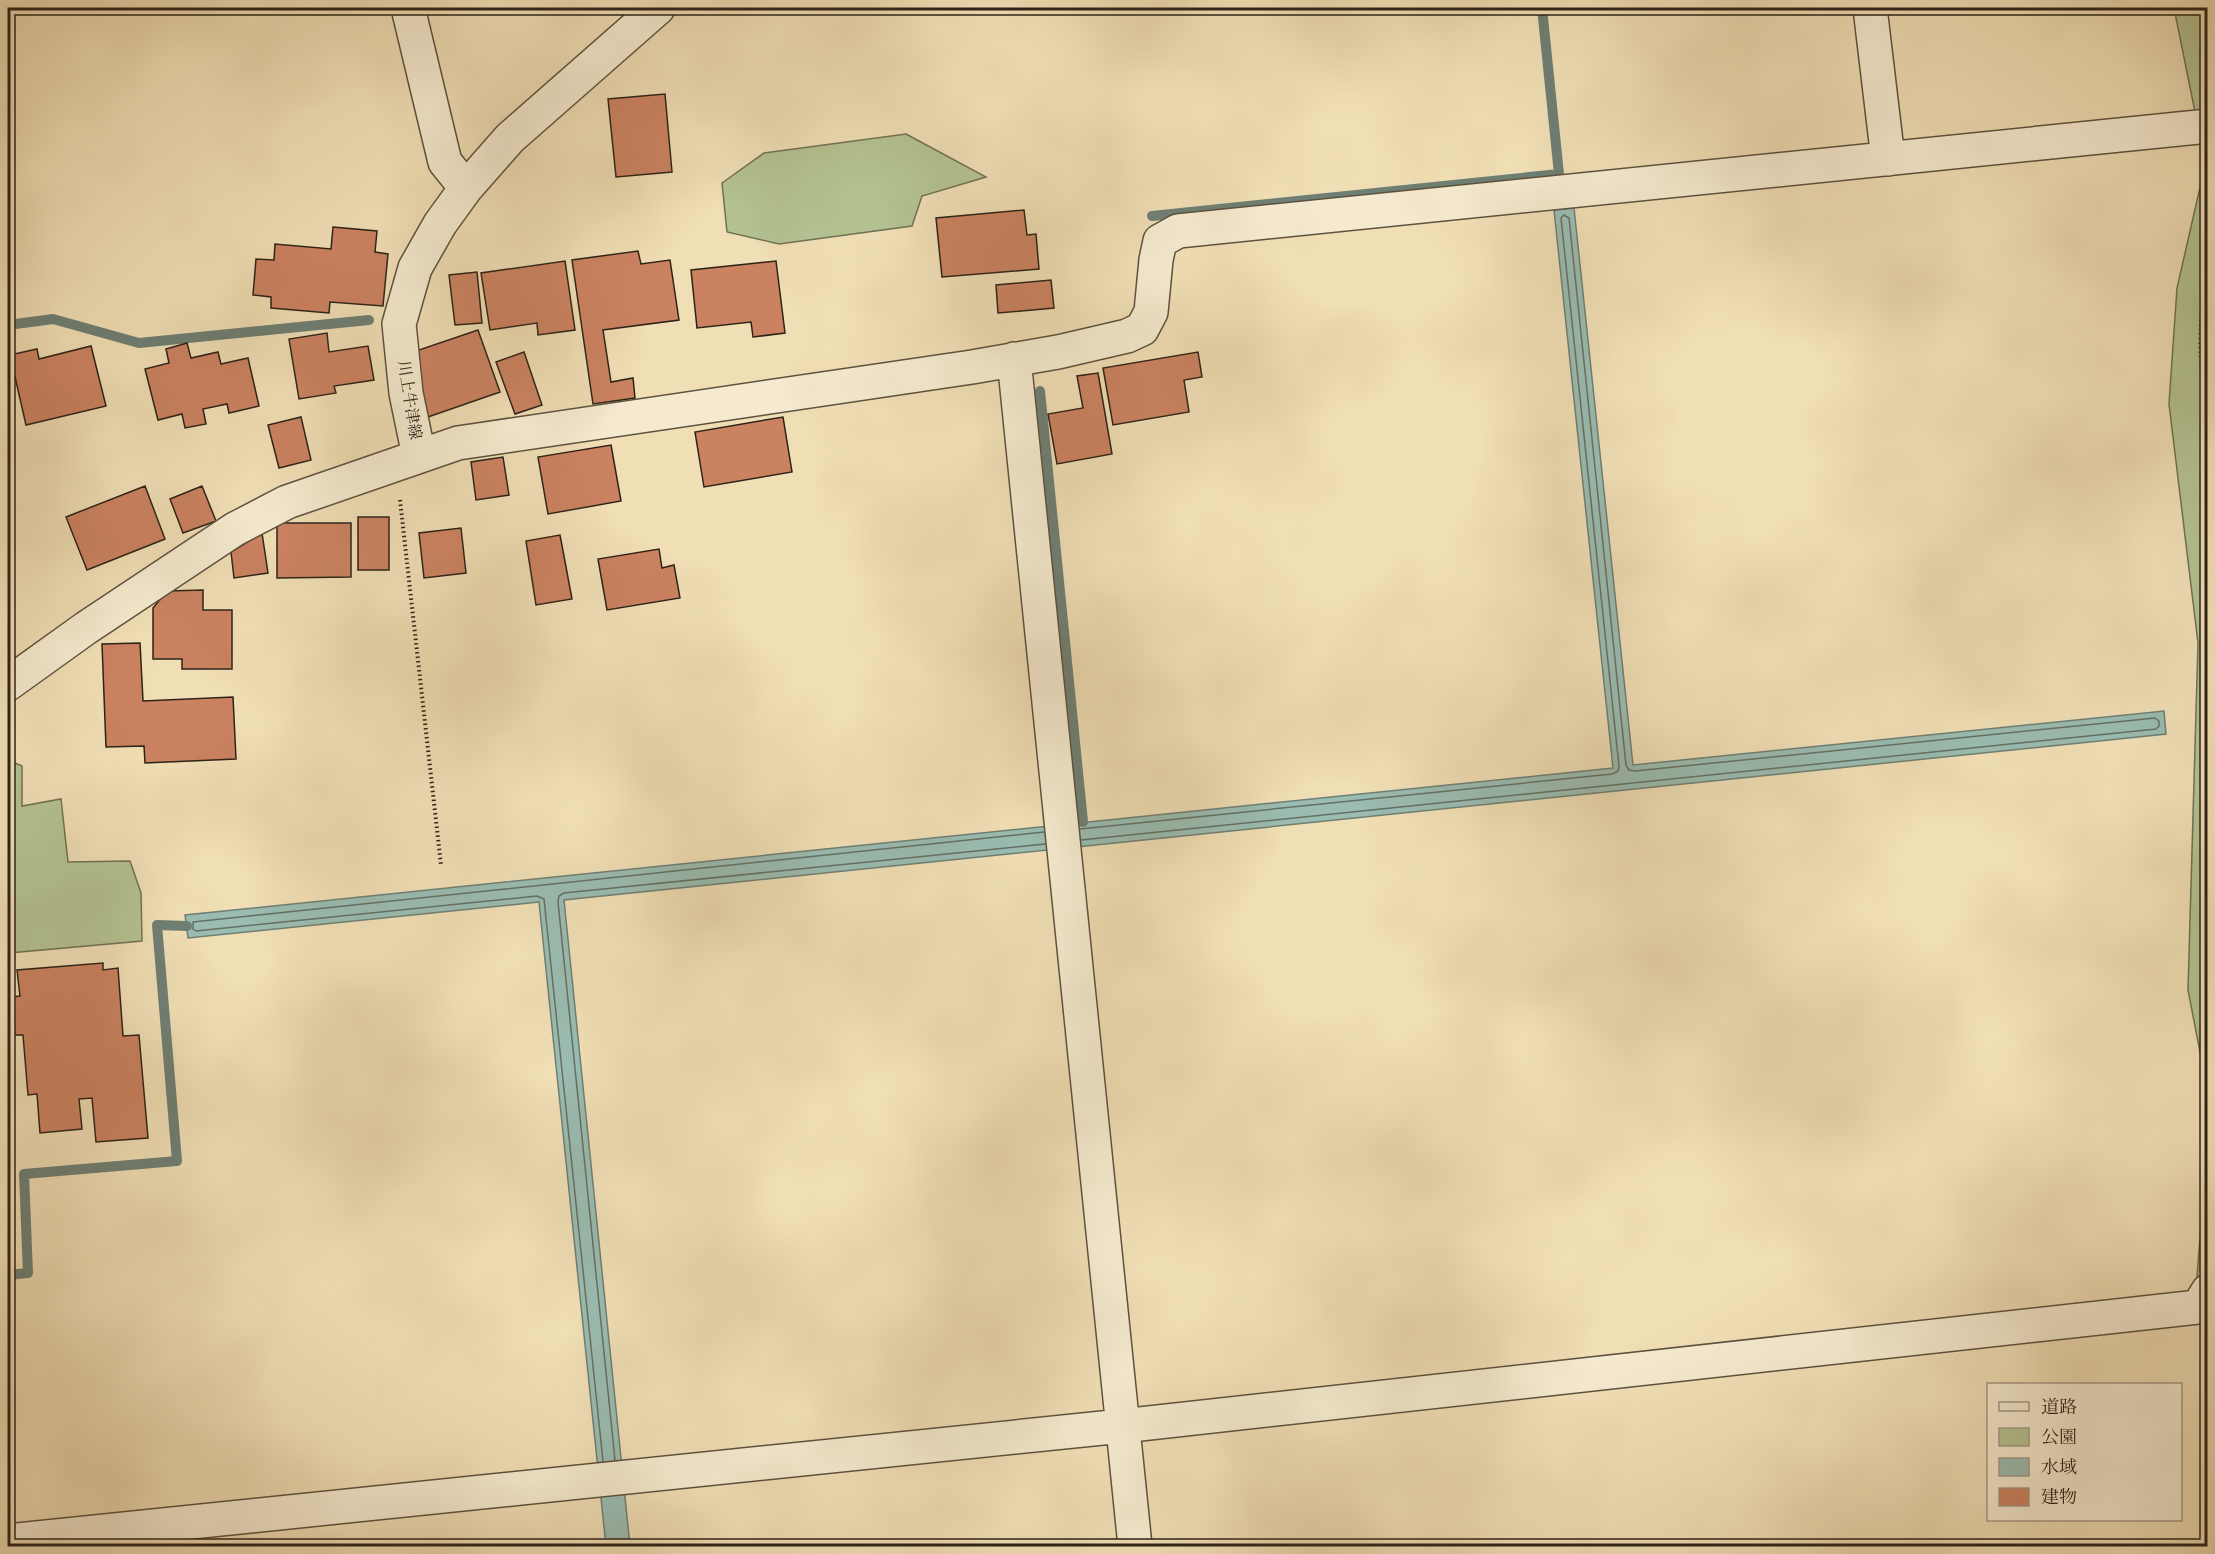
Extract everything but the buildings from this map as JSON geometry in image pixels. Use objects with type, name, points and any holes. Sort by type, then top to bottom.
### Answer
[{"type":"street","points":[[408,8],[445,162],[466,188]]},
{"type":"street","name":"川上牛津線","points":[[408,460],[406,393],[399,324],[415,268],[440,224],[466,188],[510,138],[658,8]]},
{"type":"street","points":[[1870,8],[1888,159]]},
{"type":"street","points":[[8,684],[86,628],[235,529],[287,502],[458,443],[1058,352],[1127,336],[1142,329],[1150,312],[1160,241],[1178,231],[2208,126]]},
{"type":"street","points":[[1014,359],[1135,1546]]},
{"type":"street","points":[[8,1541],[1122,1426],[2198,1307],[2208,1291]]},
{"type":"path","points":[[2208,280],[2203,298],[2200,355],[2208,436]]},
{"type":"path","points":[[408,460],[441,865]]},
{"type":"green space","points":[[2174,8],[2207,8],[2207,139],[2196,117]]},
{"type":"green space","points":[[906,134],[986,177],[922,196],[912,226],[779,244],[727,232],[722,183],[764,153]]},
{"type":"green space","points":[[2207,157],[2207,1088],[2188,990],[2198,643],[2169,404],[2177,288]]},
{"type":"green space","points":[[8,760],[22,766],[22,806],[61,799],[68,862],[130,861],[141,893],[142,941],[9,953],[8,967]]},
{"type":"green space","points":[[2207,1146],[2207,1449],[2201,1412],[2206,1322],[2196,1290]]},
{"type":"water","points":[[1574,208],[1633,765],[2164,711],[2166,734],[564,900],[630,1546],[606,1546],[539,902],[188,938],[185,915],[1613,768],[1554,210]]},
{"type":"waterway","points":[[1152,216],[1559,174],[1542,8]]},
{"type":"waterway","points":[[8,325],[53,319],[139,343],[369,320]]},
{"type":"waterway","points":[[1040,391],[1083,822]]},
{"type":"waterway","points":[[8,1275],[28,1273],[24,1174],[177,1161],[157,925],[187,926]]}]
